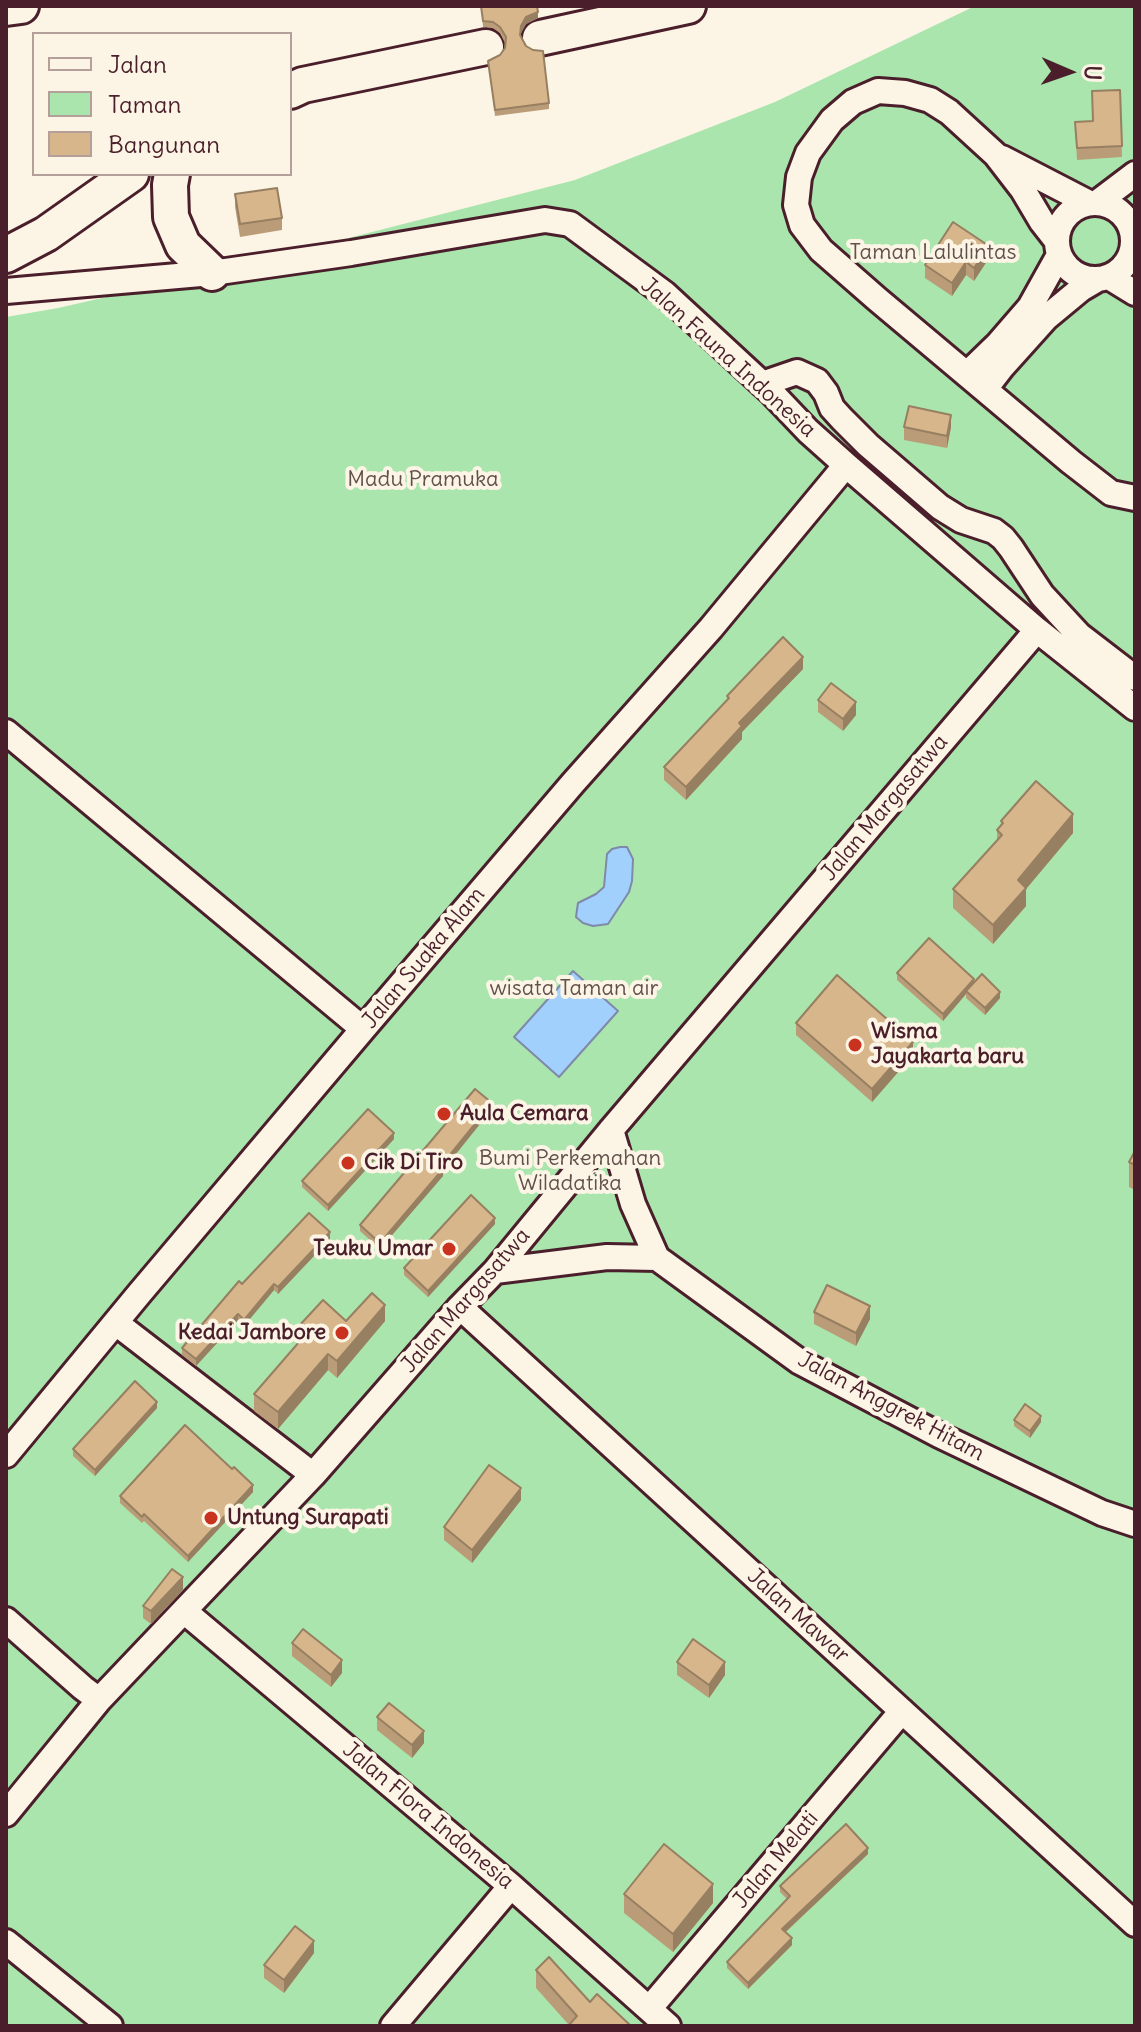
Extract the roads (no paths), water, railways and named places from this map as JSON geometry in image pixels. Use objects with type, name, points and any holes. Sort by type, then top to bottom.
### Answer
[{"type":"highway","points":[[6,8],[21,6]]},
{"type":"highway","points":[[540,38],[688,6]]},
{"type":"highway","points":[[292,90],[303,85],[486,47]]},
{"type":"highway","points":[[6,255],[46,234],[128,176]]},
{"type":"highway","points":[[172,176],[171,217],[183,245],[212,273]]},
{"type":"street","points":[[1135,293],[1104,278],[1079,276],[1063,263],[1058,247],[1023,190],[996,155],[957,119],[930,100],[905,93],[878,91],[853,102],[832,120],[808,153],[799,177],[796,205],[802,225],[821,250],[1071,462],[1111,493],[1135,498]]},
{"type":"street","points":[[996,155],[1093,203]]},
{"type":"street","points":[[1093,203],[1135,174]]},
{"type":"street","points":[[1093,203],[1118,210],[1134,234],[1132,252],[1126,263],[1119,271],[1081,289],[1046,318],[1002,367],[976,382],[998,344],[1030,307],[1058,247],[1061,223],[1066,215],[1080,205],[1093,203]]},
{"type":"street","name":"Jalan Fauna Indonesia","points":[[6,291],[212,273],[545,220],[570,224],[665,294],[846,465],[1037,630],[1135,708]]},
{"type":"street","points":[[762,384],[797,372],[817,381],[842,419],[940,507],[1003,538],[1042,595],[1079,635],[1135,678]]},
{"type":"street","name":"Jalan Suaka Alam","points":[[6,1455],[363,1029],[573,783],[711,628],[846,465]]},
{"type":"street","name":"Jalan Margasatwa","points":[[6,1814],[99,1700],[313,1475],[495,1271],[611,1130],[1037,630]]},
{"type":"street","points":[[6,732],[363,1029]]},
{"type":"street","points":[[495,1271],[607,1257],[657,1258],[633,1204],[611,1130]]},
{"type":"street","name":"Jalan Anggrek Hitam","points":[[657,1258],[800,1362],[939,1435],[1102,1513],[1135,1524]]},
{"type":"street","name":"Jalan Mawar","points":[[460,1307],[1135,1924]]},
{"type":"street","points":[[116,1323],[313,1475]]},
{"type":"street","name":"Jalan Flora Indonesia","points":[[184,1611],[511,1886],[668,2026]]},
{"type":"street","points":[[6,1620],[99,1700]]},
{"type":"street","name":"Jalan Melati","points":[[649,2009],[902,1711]]},
{"type":"street","points":[[393,2026],[511,1886]]},
{"type":"street","points":[[6,1942],[110,2026]]},
{"type":"water","points":[[627,847],[633,859],[629,892],[608,924],[593,926],[583,923],[576,917],[578,903],[604,887],[607,854]]},
{"type":"water","points":[[573,971],[618,1011],[559,1077],[514,1037]]},
{"type":"place","name":"Wisma Jayakarta baru","points":[[855,1045]]},
{"type":"place","name":"Aula Cemara","points":[[444,1114]]},
{"type":"place","name":"Cik Di Tiro","points":[[348,1163]]},
{"type":"place","name":"Teuku Umar","points":[[449,1249]]},
{"type":"place","name":"Kedai Jambore","points":[[342,1333]]},
{"type":"place","name":"Untung Surapati","points":[[211,1518]]},
{"type":"park label","name":"Taman Lalulintas","points":[[933,253]]},
{"type":"park label","name":"Madu Pramuka","points":[[423,480]]},
{"type":"park label","name":"wisata Taman air","points":[[574,989]]},
{"type":"park label","name":"Bumi Perkemahan Wiladatika","points":[[570,1172]]}]
